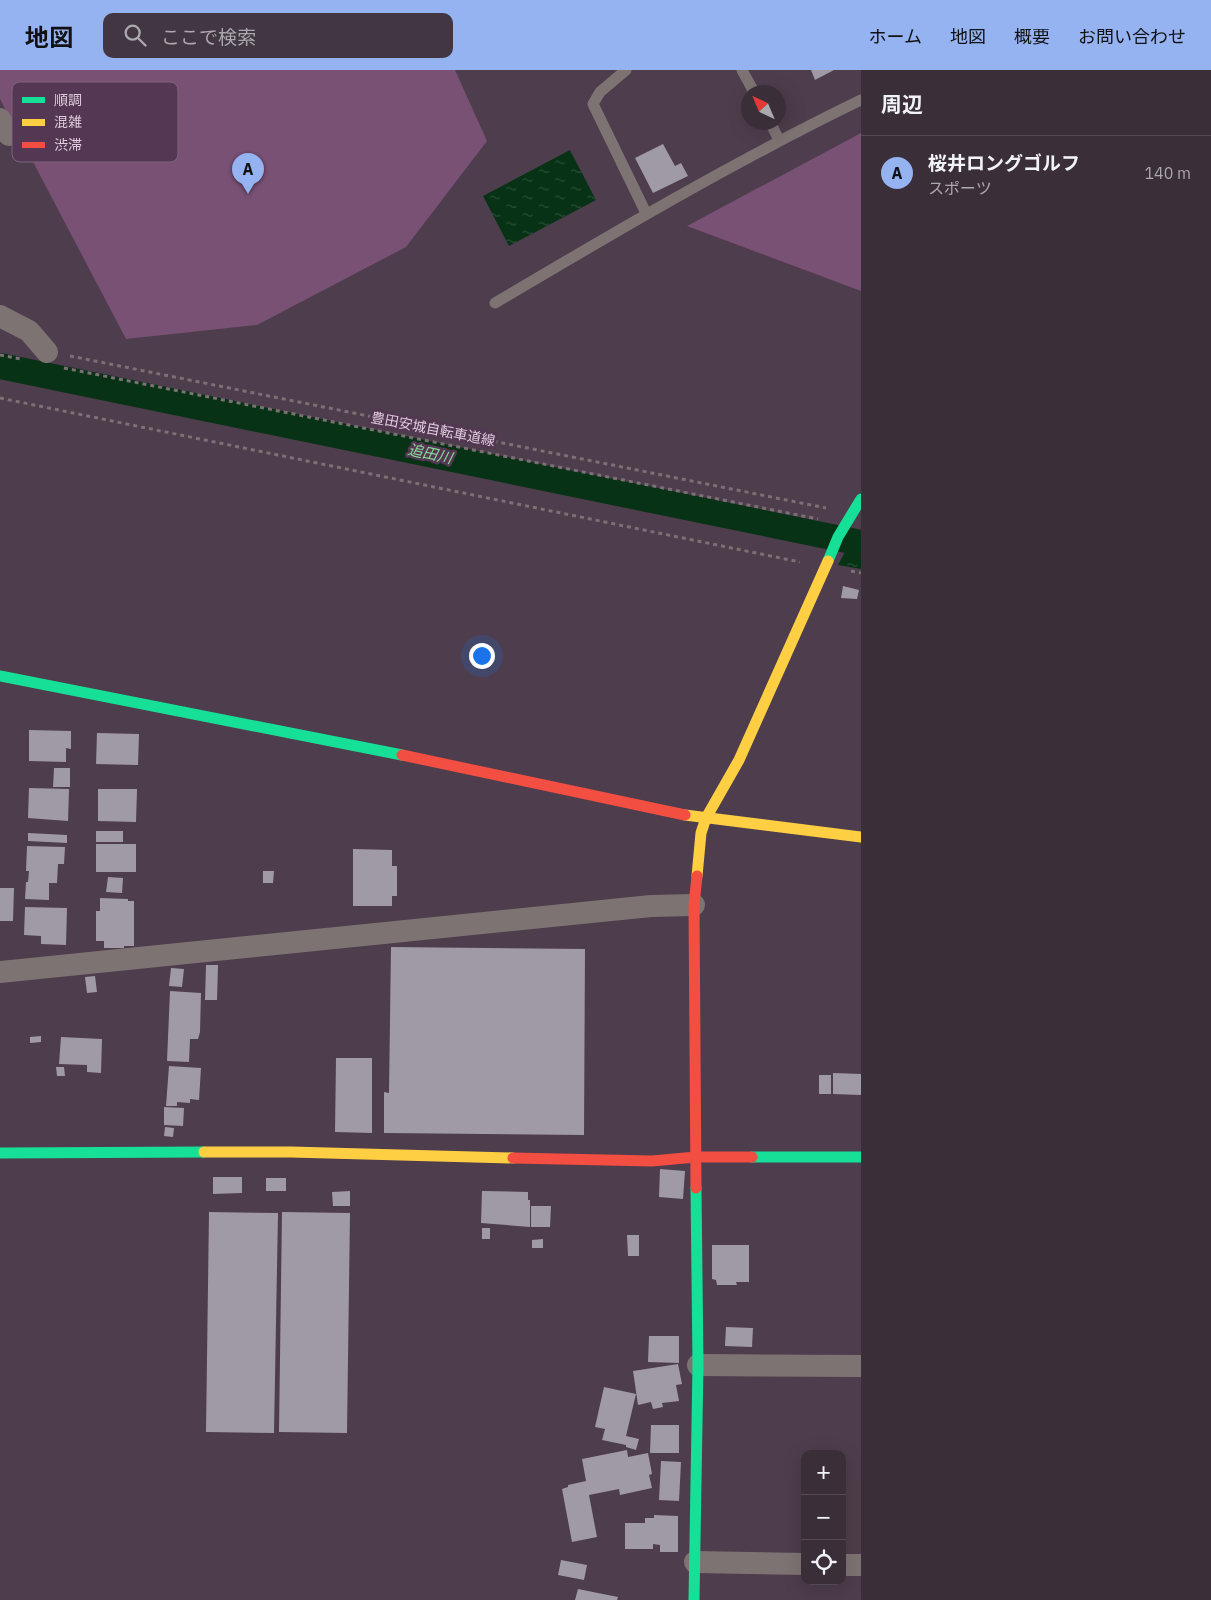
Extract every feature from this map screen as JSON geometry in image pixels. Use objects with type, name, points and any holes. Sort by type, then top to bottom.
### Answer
[{"type":"street","points":[[0,316],[28,331],[45,360]]},
{"type":"street","points":[[694,1600],[698,1366],[694,905],[701,833],[706,818],[739,760],[844,524],[861,499]]},
{"type":"street","points":[[0,676],[343,742],[676,814],[861,837]]},
{"type":"street","points":[[0,972],[651,906],[694,905]]},
{"type":"street","points":[[0,1153],[291,1152],[652,1161],[696,1157],[861,1157]]},
{"type":"street","points":[[698,1366],[861,1366]]},
{"type":"street","points":[[695,1562],[801,1564]]},
{"type":"street","points":[[846,1565],[861,1565]]},
{"type":"lane","points":[[626,70],[600,92],[593,104],[646,214]]},
{"type":"lane","points":[[742,70],[750,85]]},
{"type":"lane","points":[[495,303],[646,214],[779,140],[861,100]]},
{"type":"lane","points":[[774,130],[779,140]]},
{"type":"path","name":"豊田安城自転車道線","points":[[0,355],[45,360],[844,524]]},
{"type":"path","points":[[45,360],[852,513]]},
{"type":"path","points":[[0,398],[600,522],[826,563],[861,573]]},
{"type":"shaded area","points":[[0,70],[455,70],[487,141],[406,247],[257,325],[126,339],[33,162],[178,162],[178,82],[12,82],[12,122],[0,99]]},
{"type":"shaded area","points":[[861,133],[861,291],[687,226]]},
{"type":"water","points":[[570,150],[596,200],[509,246],[483,196]]},
{"type":"water","points":[[854,535],[861,536],[861,569],[838,565]]},
{"type":"building","points":[[811,70],[834,70],[815,80]]},
{"type":"building","points":[[663,144],[675,166],[681,163],[688,176],[653,193],[635,158]]},
{"type":"building","points":[[843,586],[859,590],[857,599],[841,598]]},
{"type":"building","points":[[29,730],[71,731],[71,749],[66,748],[66,762],[29,761]]},
{"type":"building","points":[[97,733],[139,734],[138,765],[96,764]]},
{"type":"building","points":[[54,768],[70,768],[70,787],[53,787]]},
{"type":"building","points":[[29,788],[69,789],[68,821],[28,818]]},
{"type":"building","points":[[98,789],[137,789],[136,822],[98,821]]},
{"type":"building","points":[[96,831],[123,831],[123,842],[96,842]]},
{"type":"building","points":[[28,833],[67,835],[67,843],[28,841]]},
{"type":"building","points":[[96,844],[136,844],[136,872],[96,872]]},
{"type":"building","points":[[27,846],[65,847],[64,864],[58,864],[57,883],[49,883],[49,900],[25,899],[29,871],[26,871]]},
{"type":"building","points":[[353,849],[392,850],[392,866],[397,866],[397,896],[392,896],[392,906],[353,906]]},
{"type":"building","points":[[263,871],[274,871],[273,883],[263,883]]},
{"type":"building","points":[[108,877],[123,878],[122,893],[106,892]]},
{"type":"building","points":[[0,888],[14,888],[13,921],[0,921]]},
{"type":"building","points":[[100,898],[134,901],[134,946],[104,948],[104,941],[96,941],[96,911],[100,911]]},
{"type":"building","points":[[25,907],[67,908],[66,945],[41,944],[41,936],[24,935]]},
{"type":"building","points":[[391,947],[585,949],[584,1135],[384,1133],[384,1092],[389,1093]]},
{"type":"building","points":[[206,965],[218,965],[217,1000],[205,1000]]},
{"type":"building","points":[[171,968],[184,969],[182,987],[169,986]]},
{"type":"building","points":[[95,976],[97,992],[87,993],[85,977]]},
{"type":"building","points":[[170,991],[201,993],[200,1032],[198,1039],[190,1039],[189,1062],[167,1061]]},
{"type":"building","points":[[41,1036],[41,1042],[30,1043],[30,1037]]},
{"type":"building","points":[[61,1037],[102,1039],[101,1073],[87,1072],[87,1065],[59,1064]]},
{"type":"building","points":[[336,1058],[372,1058],[372,1133],[335,1132]]},
{"type":"building","points":[[169,1066],[201,1068],[199,1100],[190,1099],[190,1103],[177,1102],[177,1106],[166,1106]]},
{"type":"building","points":[[56,1067],[64,1067],[65,1076],[57,1076]]},
{"type":"building","points":[[833,1073],[861,1074],[861,1095],[833,1094]]},
{"type":"building","points":[[819,1075],[831,1075],[831,1094],[819,1094]]},
{"type":"building","points":[[164,1107],[184,1108],[183,1126],[164,1125]]},
{"type":"building","points":[[165,1127],[174,1128],[173,1137],[164,1136]]},
{"type":"building","points":[[660,1169],[685,1171],[683,1199],[659,1197]]},
{"type":"building","points":[[213,1177],[242,1177],[242,1193],[213,1194]]},
{"type":"building","points":[[266,1178],[286,1178],[286,1191],[266,1191]]},
{"type":"building","points":[[350,1191],[350,1206],[333,1206],[332,1192]]},
{"type":"building","points":[[482,1191],[528,1192],[528,1200],[530,1200],[530,1227],[481,1223]]},
{"type":"building","points":[[531,1206],[551,1206],[550,1227],[531,1227]]},
{"type":"building","points":[[209,1212],[278,1213],[274,1433],[206,1432]]},
{"type":"building","points":[[282,1212],[350,1213],[347,1433],[279,1432]]},
{"type":"building","points":[[482,1228],[490,1228],[490,1239],[482,1239]]},
{"type":"building","points":[[627,1235],[639,1235],[639,1256],[628,1256]]},
{"type":"building","points":[[543,1239],[543,1248],[532,1248],[532,1240]]},
{"type":"building","points":[[712,1245],[749,1245],[749,1282],[736,1282],[737,1285],[717,1285],[716,1280],[712,1279]]},
{"type":"building","points":[[726,1327],[753,1328],[752,1347],[725,1346]]},
{"type":"building","points":[[649,1336],[679,1336],[679,1363],[648,1362]]},
{"type":"building","points":[[678,1364],[682,1384],[676,1385],[679,1401],[662,1403],[663,1407],[653,1409],[651,1402],[638,1405],[633,1371]]},
{"type":"building","points":[[604,1387],[636,1394],[626,1436],[639,1439],[636,1450],[626,1447],[626,1445],[602,1440],[605,1429],[595,1427]]},
{"type":"building","points":[[651,1425],[679,1425],[679,1453],[650,1453]]},
{"type":"building","points":[[627,1450],[628,1457],[648,1453],[652,1474],[649,1475],[652,1488],[620,1495],[619,1489],[589,1495],[597,1537],[572,1542],[562,1489],[568,1487],[568,1485],[586,1481],[582,1459]]},
{"type":"building","points":[[661,1461],[681,1462],[679,1501],[659,1500]]},
{"type":"building","points":[[654,1515],[678,1516],[678,1552],[660,1552],[660,1545],[653,1544],[653,1549],[625,1549],[625,1523],[645,1523],[645,1518],[654,1518]]},
{"type":"building","points":[[561,1560],[587,1565],[584,1580],[558,1575]]},
{"type":"building","points":[[578,1589],[618,1597],[617,1600],[575,1600]]},
{"type":"waterway","name":"追田川","points":[[0,366],[861,543]]},
{"type":"traffic: fast","points":[[828,561],[838,537],[861,499]]},
{"type":"traffic: fast","points":[[0,676],[402,755]]},
{"type":"traffic: fast","points":[[0,1153],[204,1152]]},
{"type":"traffic: fast","points":[[752,1157],[861,1157]]},
{"type":"traffic: fast","points":[[694,1600],[698,1365],[696,1188]]},
{"type":"traffic: slow","points":[[697,876],[701,833],[706,818],[739,760],[828,561]]},
{"type":"traffic: slow","points":[[685,815],[861,837]]},
{"type":"traffic: slow","points":[[204,1152],[291,1152],[513,1158]]},
{"type":"traffic: jam","points":[[402,755],[685,815]]},
{"type":"traffic: jam","points":[[696,1188],[694,905],[697,876]]},
{"type":"traffic: jam","points":[[513,1158],[652,1161],[696,1157],[752,1157]]},
{"type":"place","name":"桜井ロングゴルフ","points":[[248,194]]}]
